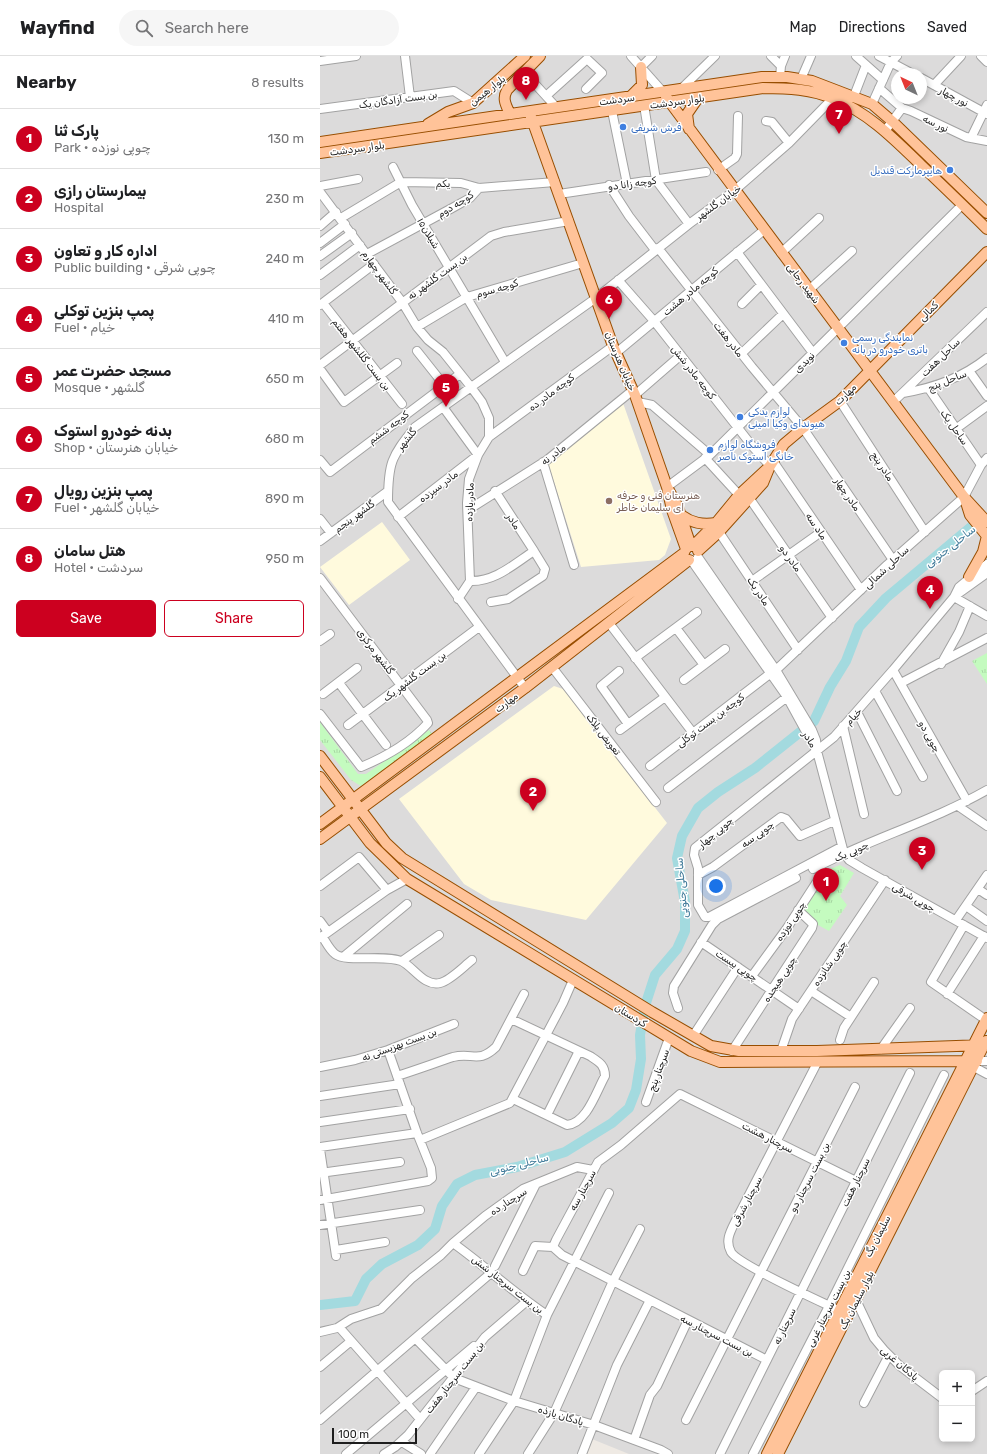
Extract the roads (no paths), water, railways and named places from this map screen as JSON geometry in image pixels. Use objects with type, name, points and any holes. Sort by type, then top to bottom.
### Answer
[{"type":"main road","name":"بلوار هیمن","points":[[422,127],[448,112],[473,103],[525,56]]},
{"type":"main road","name":"بلوار هیمن","points":[[510,114],[503,99],[504,95],[540,56]]},
{"type":"main road","points":[[630,97],[642,85],[643,75],[641,67]]},
{"type":"main road","name":"سردشت","points":[[320,142],[762,77],[801,79],[854,96],[872,104],[893,122],[987,213]]},
{"type":"main road","name":"بلوار سردشت","points":[[320,153],[763,88],[787,88],[810,91],[833,98],[855,108],[885,131],[987,228]]},
{"type":"main road","name":"شهید رجایی","points":[[663,92],[668,102],[718,170],[964,497],[974,513]]},
{"type":"main road","points":[[691,132],[687,114],[698,98]]},
{"type":"main road","name":"خیابان هنرستان","points":[[530,111],[615,350],[635,396],[667,487],[672,510],[691,553]]},
{"type":"main road","name":"کمالی","points":[[869,370],[987,252]]},
{"type":"main road","name":"مهارت","points":[[320,839],[525,688],[609,623],[691,553],[750,499],[764,483],[772,463],[784,444],[802,428],[840,401],[869,370]]},
{"type":"main road","name":"مهارت","points":[[718,528],[739,495],[772,463]]},
{"type":"main road","name":"خیابان هنرستان","points":[[667,487],[681,515],[691,553]]},
{"type":"main road","points":[[974,513],[987,522]]},
{"type":"main road","points":[[969,577],[983,552],[986,535],[974,513]]},
{"type":"main road","points":[[681,515],[688,520],[702,525],[718,528]]},
{"type":"main road","name":"مهارت","points":[[320,824],[517,678],[691,553]]},
{"type":"main road","name":"کردستان","points":[[320,756],[386,843],[402,858],[652,1012],[711,1046],[732,1051],[818,1051],[973,1045],[986,1043]]},
{"type":"main road","name":"کردستان","points":[[320,777],[370,843],[407,879],[691,1051],[720,1062],[979,1063]]},
{"type":"main road","name":"سلیمان بگ","points":[[767,1454],[986,1019]]},
{"type":"main road","name":"بلوار سلیمان بگ","points":[[778,1454],[959,1096],[979,1063],[986,1043]]},
{"type":"main road","points":[[817,1063],[818,1051]]},
{"type":"street","points":[[320,61],[356,56]]},
{"type":"street","points":[[405,56],[410,97]]},
{"type":"street","name":"شهید رجایی","points":[[631,56],[663,92]]},
{"type":"street","points":[[641,67],[652,56]]},
{"type":"street","points":[[681,89],[716,56]]},
{"type":"street","points":[[771,56],[781,66]]},
{"type":"street","points":[[780,77],[781,66],[785,56]]},
{"type":"street","points":[[801,79],[811,56]]},
{"type":"street","points":[[856,56],[883,80]]},
{"type":"street","points":[[879,56],[902,68]]},
{"type":"street","points":[[872,104],[891,62],[897,56]]},
{"type":"street","points":[[934,85],[961,56]]},
{"type":"street","points":[[981,56],[987,62]]},
{"type":"street","points":[[546,96],[587,59],[602,73],[586,89]]},
{"type":"street","points":[[854,96],[866,65]]},
{"type":"street","points":[[524,72],[556,107]]},
{"type":"street","name":"نور چهار","points":[[927,81],[986,110]]},
{"type":"street","name":"نور سه","points":[[879,88],[902,108],[971,138],[987,141]]},
{"type":"street","name":"بن بست آزادگان یک","points":[[320,109],[454,91],[473,103]]},
{"type":"street","name":"خیابان گلشهر","points":[[596,298],[689,224],[734,191],[789,143],[833,98]]},
{"type":"street","points":[[644,105],[656,180],[689,224]]},
{"type":"street","points":[[885,131],[902,108]]},
{"type":"street","points":[[612,110],[627,184]]},
{"type":"street","points":[[971,138],[986,110]]},
{"type":"street","points":[[718,170],[735,158],[737,154],[738,116]]},
{"type":"street","points":[[766,121],[772,122],[789,143]]},
{"type":"street","name":"شیلان۱۵","points":[[394,167],[423,223],[506,362]]},
{"type":"street","name":"کوچه زانا دو","points":[[559,194],[706,172]]},
{"type":"street","points":[[320,192],[358,179]]},
{"type":"street","points":[[320,226],[341,218],[401,182]]},
{"type":"street","name":"یکم","points":[[401,182],[461,183],[479,188],[555,182]]},
{"type":"street","name":"مادر هفت","points":[[609,186],[629,216],[691,290],[802,428]]},
{"type":"street","name":"کوچه دوم","points":[[367,254],[470,198],[479,188]]},
{"type":"street","name":"گلشهر چهارم","points":[[320,192],[341,218],[402,302],[417,327],[428,340],[443,352],[471,387]]},
{"type":"street","name":"نویدی","points":[[667,487],[707,456],[738,427],[962,205]]},
{"type":"street","points":[[320,243],[341,218]]},
{"type":"street","points":[[781,253],[820,218]]},
{"type":"street","name":"بن بست گلشهر نه","points":[[320,365],[491,236],[497,233],[569,221]]},
{"type":"street","name":"کوچه مادر هشت","points":[[615,350],[654,321],[764,230]]},
{"type":"street","points":[[320,256],[352,233]]},
{"type":"street","points":[[320,275],[360,245]]},
{"type":"street","points":[[809,290],[852,251]]},
{"type":"street","points":[[737,252],[812,353]]},
{"type":"street","name":"کوچه سوم","points":[[417,327],[467,297],[583,262]]},
{"type":"street","points":[[322,304],[374,264]]},
{"type":"street","name":"کوچه مادر شش","points":[[618,280],[654,321],[738,427],[772,463]]},
{"type":"street","points":[[742,304],[761,285]]},
{"type":"street","name":"گلشهر","points":[[517,678],[388,502],[388,472],[397,450],[416,427],[596,298]]},
{"type":"street","name":"بن بست گللشهر هفتم","points":[[322,304],[353,340],[379,376],[402,404]]},
{"type":"street","name":"ساحل هفت","points":[[893,402],[987,312]]},
{"type":"street","points":[[741,354],[783,314]]},
{"type":"street","name":"کوچه مادر ده","points":[[489,437],[615,350]]},
{"type":"street","points":[[417,351],[444,386]]},
{"type":"street","name":"مادر نه","points":[[468,510],[495,491],[542,462],[635,396],[681,355]]},
{"type":"street","name":"ساحل پنج","points":[[903,393],[929,389],[970,372],[987,358]]},
{"type":"street","points":[[320,369],[344,402],[398,363]]},
{"type":"street","points":[[970,372],[987,396]]},
{"type":"street","name":"کوچه ششم","points":[[320,460],[330,472],[460,374]]},
{"type":"street","points":[[471,387],[482,402],[489,418],[489,437]]},
{"type":"street","name":"ساحل یک","points":[[929,389],[981,465]]},
{"type":"street","points":[[635,396],[652,405],[707,456],[739,495]]},
{"type":"street","name":"مادر پنج","points":[[840,401],[926,532]]},
{"type":"street","points":[[957,428],[987,406]]},
{"type":"street","points":[[443,407],[478,456]]},
{"type":"street","name":"مادر چهار","points":[[802,428],[893,560]]},
{"type":"street","name":"مادر یازده","points":[[470,581],[468,510],[469,479],[478,456],[489,437]]},
{"type":"street","name":"مادر سیزده","points":[[398,517],[478,456]]},
{"type":"street","name":"ساحلی شمالی","points":[[773,671],[798,650],[893,560],[964,497],[981,465],[987,458]]},
{"type":"street","points":[[542,462],[574,565]]},
{"type":"street","name":"ماد سه","points":[[772,463],[861,590]]},
{"type":"street","name":"مادر","points":[[491,602],[508,599],[519,593],[543,576],[545,569],[495,491]]},
{"type":"street","name":"گلشهر پنجم","points":[[320,541],[388,492]]},
{"type":"street","name":"مادر دو","points":[[750,499],[832,618]]},
{"type":"street","points":[[320,519],[331,533]]},
{"type":"street","name":"مادر یک","points":[[718,528],[798,650]]},
{"type":"street","points":[[752,581],[821,532]]},
{"type":"street","points":[[458,599],[470,581],[479,581],[495,577],[534,551]]},
{"type":"street","name":"مادر","points":[[691,553],[773,671],[809,732],[816,740],[817,751]]},
{"type":"street","name":"خیام","points":[[817,751],[834,737],[857,712],[954,596],[959,587],[969,577],[987,564]]},
{"type":"street","name":"خیام","points":[[954,596],[987,572]]},
{"type":"street","name":"گلشهر مرکزی","points":[[320,714],[360,767],[380,759],[428,723],[402,685],[322,583]]},
{"type":"street","points":[[954,596],[987,616]]},
{"type":"street","points":[[941,664],[959,632],[970,606]]},
{"type":"street","points":[[635,658],[697,612]]},
{"type":"street","points":[[609,623],[692,733]]},
{"type":"street","name":"بن بست گلشهر یک","points":[[348,725],[479,627]]},
{"type":"street","points":[[676,628],[704,665]]},
{"type":"street","points":[[320,641],[330,634]]},
{"type":"street","points":[[901,683],[941,664],[987,638]]},
{"type":"street","points":[[684,680],[725,649]]},
{"type":"street","name":"تعویض پلاک","points":[[552,667],[656,802]]},
{"type":"street","points":[[323,694],[357,668]]},
{"type":"street","name":"چوپی دو","points":[[893,670],[967,801]]},
{"type":"street","points":[[619,671],[601,686],[628,724]]},
{"type":"street","name":"مادر","points":[[773,671],[787,697],[802,718]]},
{"type":"street","name":"کوچه بن بست توکلی","points":[[650,766],[773,671]]},
{"type":"street","points":[[517,678],[525,688]]},
{"type":"street","points":[[338,683],[386,745]]},
{"type":"street","points":[[875,691],[923,777]]},
{"type":"street","points":[[620,730],[665,697]]},
{"type":"street","points":[[668,788],[787,697]]},
{"type":"street","points":[[857,712],[897,791]]},
{"type":"street","points":[[843,726],[864,814]]},
{"type":"street","points":[[817,751],[842,850]]},
{"type":"street","name":"چوپی چهار","points":[[817,751],[695,848],[694,854],[698,875],[698,905],[702,915],[707,918],[842,850]]},
{"type":"street","name":"چوپی یک","points":[[701,942],[712,925],[718,919],[820,865],[842,850],[958,806],[987,790]]},
{"type":"street","points":[[958,806],[987,826]]},
{"type":"street","name":"چوپی سه","points":[[698,875],[713,867],[781,817],[786,819],[800,836],[834,821]]},
{"type":"street","name":"چوپی شرقی","points":[[842,850],[850,860],[862,868],[985,937]]},
{"type":"street","points":[[320,886],[360,857],[387,890]]},
{"type":"street","name":"چوپی نوزده","points":[[752,976],[820,877],[822,873],[820,865]]},
{"type":"street","points":[[956,920],[987,875]]},
{"type":"street","points":[[323,935],[387,890],[407,879]]},
{"type":"street","name":"چوپی شانزده","points":[[781,1051],[788,1026],[885,880]]},
{"type":"street","points":[[978,889],[987,895]]},
{"type":"street","points":[[342,957],[407,904]]},
{"type":"street","points":[[966,906],[987,921]]},
{"type":"street","name":"چوپی هیجده","points":[[732,1051],[813,924],[798,910]]},
{"type":"street","points":[[320,922],[323,935],[330,949],[336,954],[342,957],[381,957],[402,961],[421,976],[433,983],[440,984],[472,960]]},
{"type":"street","points":[[964,925],[931,980],[932,983],[947,994],[986,1019]]},
{"type":"street","points":[[402,961],[439,935]]},
{"type":"street","points":[[947,994],[985,937]]},
{"type":"street","points":[[678,1008],[673,993],[674,986],[701,942]]},
{"type":"street","name":"چوپی بیست","points":[[701,942],[772,989],[799,1009]]},
{"type":"street","points":[[693,1036],[738,967]]},
{"type":"street","points":[[385,1242],[336,1253],[331,1224],[324,1199],[320,1148],[419,1137],[506,1107],[513,1099],[573,980]]},
{"type":"street","points":[[840,1040],[842,1032],[874,982]]},
{"type":"street","points":[[811,990],[852,1017]]},
{"type":"street","points":[[320,1096],[399,1080],[460,1056],[479,1058],[489,1054],[496,1047],[524,994]]},
{"type":"street","points":[[881,1049],[910,1008]]},
{"type":"street","points":[[511,1019],[579,1051],[602,1064],[605,1070],[605,1076],[585,1114],[574,1124],[567,1125],[513,1099]]},
{"type":"street","name":"بن بست بهزیستی نه","points":[[320,1066],[355,1060],[388,1050],[454,1024]]},
{"type":"street","name":"سرچنار پنج","points":[[646,1102],[669,1038]]},
{"type":"street","points":[[324,1199],[430,1180],[433,1177],[388,1050]]},
{"type":"street","points":[[547,1115],[579,1051]]},
{"type":"street","name":"سرچنار شرقی","points":[[817,1063],[729,1235],[728,1244],[732,1253],[741,1262],[762,1270],[839,1311]]},
{"type":"street","points":[[979,1063],[987,1074]]},
{"type":"street","name":"سرچنار هفت","points":[[801,1292],[910,1073]]},
{"type":"street","name":"بن بست سرچنار غربی","points":[[753,1454],[829,1306],[944,1075]]},
{"type":"street","name":"بن بست سرچنار دو","points":[[686,1420],[855,1087]]},
{"type":"street","points":[[950,1091],[959,1096]]},
{"type":"street","name":"سرچنار هشت","points":[[680,1094],[856,1181]]},
{"type":"street","name":"سرچنار سه","points":[[553,1247],[593,1170],[602,1159],[621,1145],[680,1094]]},
{"type":"street","points":[[320,1122],[410,1109]]},
{"type":"street","points":[[322,1172],[400,1162]]},
{"type":"street","name":"سرچنار ده","points":[[453,1243],[485,1216],[523,1189],[577,1168],[593,1170]]},
{"type":"street","points":[[320,1420],[493,1270],[536,1184]]},
{"type":"street","name":"بن بست سرچنار شش","points":[[453,1243],[493,1270],[527,1301],[547,1315],[609,1193]]},
{"type":"street","points":[[320,1225],[420,1210]]},
{"type":"street","points":[[528,1454],[554,1413],[613,1281],[640,1229]]},
{"type":"street","points":[[320,1332],[339,1327],[351,1319],[381,1309],[412,1278],[441,1255],[453,1243]]},
{"type":"street","points":[[522,1271],[536,1246],[553,1247],[556,1252],[575,1261]]},
{"type":"street","name":"بن بست سرچنار سه","points":[[575,1261],[767,1360]]},
{"type":"street","name":"سرچنار نه","points":[[767,1360],[801,1292]]},
{"type":"street","points":[[582,1454],[617,1365],[650,1300]]},
{"type":"street","name":"پادگان غربی","points":[[856,1300],[874,1338],[900,1366],[939,1396]]},
{"type":"street","name":"بن بست سرچنار هفت","points":[[384,1454],[402,1442],[485,1337],[527,1301]]},
{"type":"street","points":[[479,1454],[514,1401],[547,1315]]},
{"type":"street","points":[[634,1440],[650,1395],[657,1386],[688,1320]]},
{"type":"street","points":[[339,1327],[420,1419]]},
{"type":"street","points":[[346,1454],[485,1337]]},
{"type":"street","points":[[416,1338],[454,1378]]},
{"type":"street","points":[[320,1368],[351,1341]]},
{"type":"street","points":[[864,1403],[889,1355]]},
{"type":"street","points":[[720,1454],[767,1360]]},
{"type":"street","name":"پادگان یازذه","points":[[454,1378],[514,1401],[594,1425],[668,1454]]},
{"type":"street","points":[[975,1389],[987,1381]]},
{"type":"street","points":[[430,1454],[476,1387]]},
{"type":"street","points":[[772,1416],[782,1424]]},
{"type":"street","points":[[402,1442],[421,1454]]},
{"type":"waterway","name":"ساحلی جنوبی","points":[[320,1305],[355,1301],[366,1279],[382,1264],[418,1245],[435,1229],[442,1206],[457,1184],[475,1175],[517,1167],[565,1152],[612,1123],[629,1108],[636,1090],[641,1059],[640,1035],[645,1006],[655,975],[677,949],[685,931],[685,902],[677,858],[682,836],[698,808],[718,792],[755,768],[814,721],[830,687],[846,661],[859,627],[886,598],[972,526],[983,521]]},
{"type":"place","name":"هتل سامان","points":[[526,100]]},
{"type":"place","name":"فرش شریفی","points":[[623,127]]},
{"type":"place","name":"پمپ بنزین رویال","points":[[839,134]]},
{"type":"place","name":"هایپرمارکت قندیل","points":[[950,170]]},
{"type":"place","name":"بدنه خودرو استوک","points":[[609,319]]},
{"type":"place","name":"نمایندگی رسمی باتری خودرو در بانه","points":[[844,343]]},
{"type":"place","name":"مسجد حضرت عمر","points":[[446,407]]},
{"type":"place","name":"لوازم یدکى هیونداى وکیا امینى","points":[[740,417]]},
{"type":"place","name":"فروشگاه لوازم خانگى استوک ناصر","points":[[710,450]]},
{"type":"place","name":"هنرستان فنی و حرفه ای سلیمان خاطر","points":[[609,501]]},
{"type":"place","name":"پمپ بنزین توکلی","points":[[930,609]]},
{"type":"place","name":"بیمارستان رازی","points":[[533,811]]},
{"type":"place","name":"اداره کار و تعاون","points":[[922,870]]},
{"type":"place","name":"پارک ثنا","points":[[826,901]]}]
